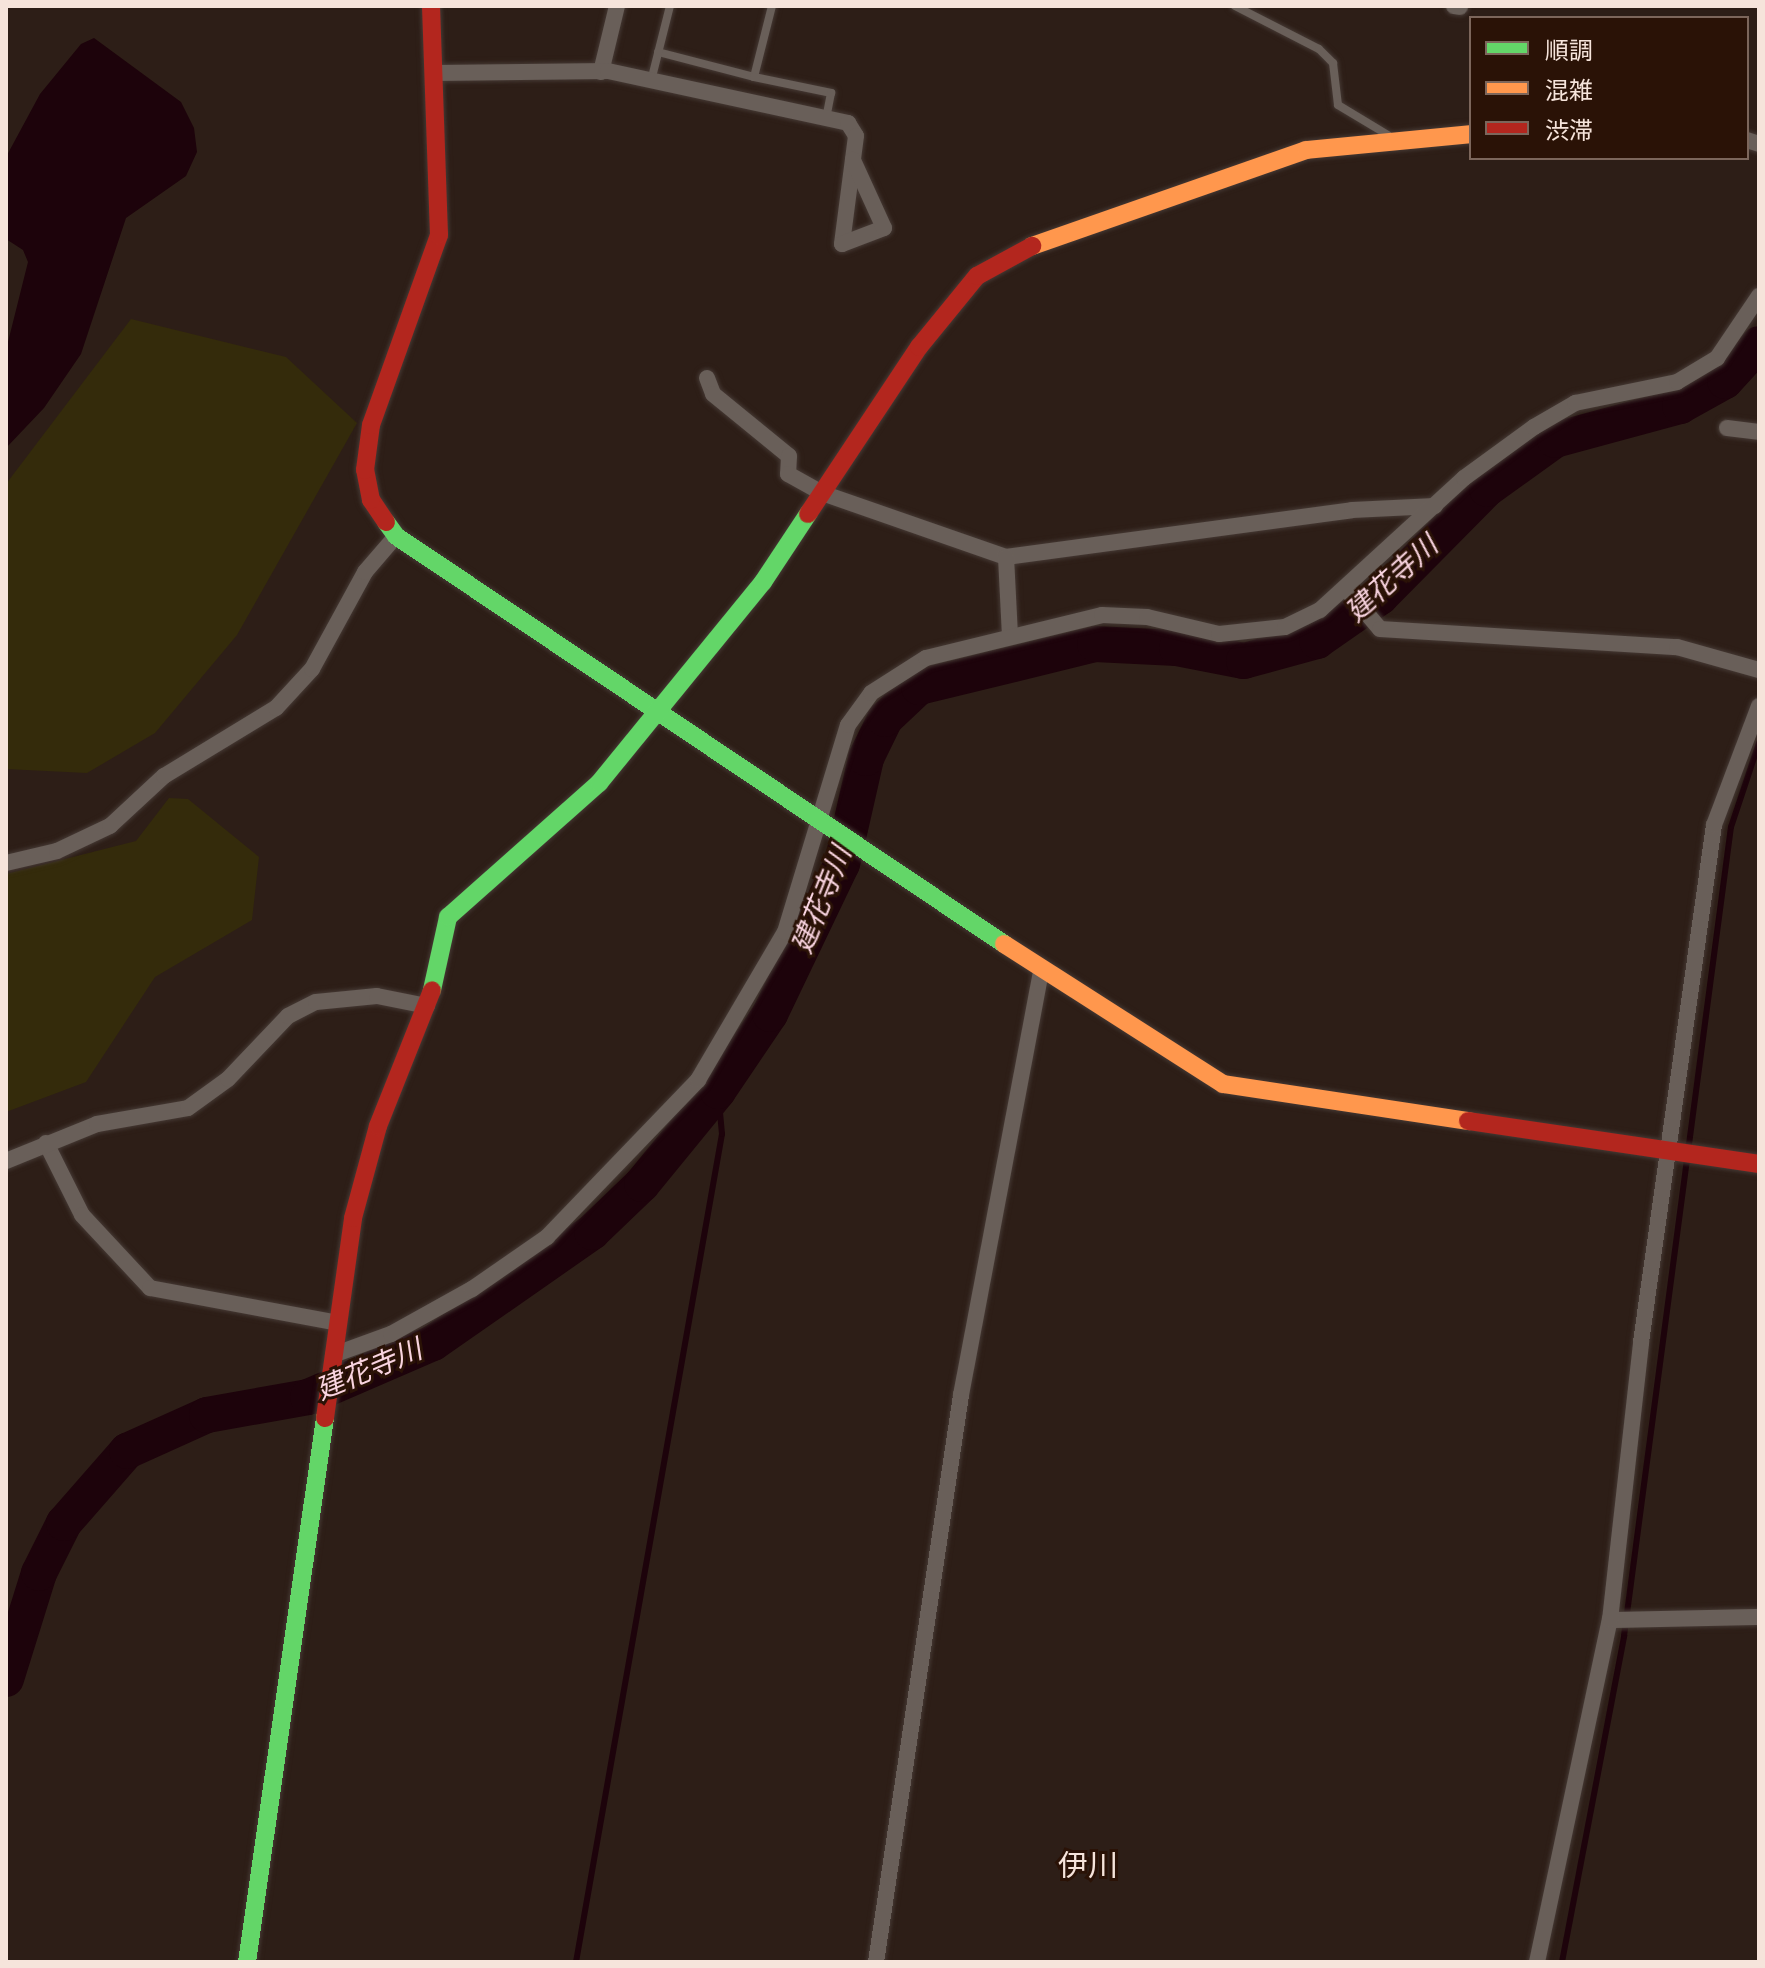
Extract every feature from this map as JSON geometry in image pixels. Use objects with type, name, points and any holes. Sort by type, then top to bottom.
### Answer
[{"type":"street","points":[[431,6],[439,235],[366,448],[371,500],[396,536],[430,564],[656,709],[859,851],[1041,971],[1223,1084],[1759,1164]]},
{"type":"street","points":[[601,72],[617,6]]},
{"type":"street","points":[[435,73],[601,72],[804,119],[826,118],[848,123],[856,136],[842,244],[884,228],[853,160]]},
{"type":"street","points":[[247,1962],[353,1218],[378,1126],[427,1006],[448,917],[599,783],[656,709],[763,582],[919,347],[977,276],[1015,252],[1306,150],[1469,134]]},
{"type":"street","points":[[333,1355],[391,1334],[472,1289],[547,1237],[617,1171],[698,1080],[743,1012],[785,932],[822,825],[848,725],[871,693],[926,658],[1102,615],[1249,635],[1285,627],[1346,589],[1500,450],[1575,403],[1677,382],[1717,358],[1759,296]]},
{"type":"street","points":[[707,378],[713,394],[789,456],[788,474],[822,493],[1006,557],[1352,510],[1435,506]]},
{"type":"street","points":[[1727,428],[1759,432]]},
{"type":"street","points":[[6,863],[57,851],[110,826],[164,776],[276,708],[312,669],[365,572],[396,536]]},
{"type":"street","points":[[1006,557],[1010,637]]},
{"type":"street","points":[[1346,589],[1380,629],[1677,647],[1718,653],[1759,670]]},
{"type":"street","points":[[1537,1962],[1610,1620],[1668,1150],[1714,825],[1759,706]]},
{"type":"street","points":[[876,1962],[961,1395],[1041,971]]},
{"type":"street","points":[[6,1161],[97,1124],[188,1108],[228,1079],[288,1016],[316,1002],[377,996],[427,1006]]},
{"type":"street","points":[[46,1143],[82,1215],[150,1288],[338,1323]]},
{"type":"street","points":[[1610,1620],[1759,1617]]},
{"type":"lane","points":[[651,82],[670,6]]},
{"type":"lane","points":[[754,77],[772,6]]},
{"type":"lane","points":[[1235,6],[1319,49],[1333,63],[1338,105],[1396,139]]},
{"type":"lane","points":[[658,52],[831,93],[826,118]]},
{"type":"shaded area","points":[[94,38],[181,102],[194,128],[197,152],[186,176],[126,218],[81,354],[44,408],[6,448],[6,350],[28,262],[23,250],[6,239],[6,157],[40,94],[81,44]]},
{"type":"shaded area","points":[[131,319],[286,357],[357,423],[237,635],[155,733],[87,773],[6,769],[6,484]]},
{"type":"shaded area","points":[[169,798],[188,799],[259,857],[252,920],[155,977],[86,1082],[6,1112],[6,874],[136,841]]},
{"type":"waterway","name":"建花寺川","points":[[6,1679],[39,1573],[64,1523],[127,1451],[207,1415],[308,1397],[433,1343],[592,1232],[642,1184],[718,1091],[770,1014],[842,864],[866,758],[885,719],[919,687],[1095,644],[1177,648],[1244,661],[1317,641],[1380,597],[1487,489],[1555,440],[1680,406],[1725,381],[1759,344]]},
{"type":"waterway","points":[[1562,1962],[1624,1636],[1731,827],[1759,743]]},
{"type":"waterway","points":[[576,1962],[722,1134],[718,1091]]},
{"type":"traffic: fast","points":[[432,990],[448,917],[599,783],[763,582],[808,514]]},
{"type":"traffic: fast","points":[[386,522],[396,536],[1004,944]]},
{"type":"traffic: fast","points":[[247,1962],[325,1418]]},
{"type":"traffic: slow","points":[[1032,246],[1306,150],[1469,134]]},
{"type":"traffic: slow","points":[[1004,944],[1223,1084],[1468,1121]]},
{"type":"traffic: jam","points":[[386,522],[371,500],[365,470],[371,425],[439,235],[431,6]]},
{"type":"traffic: jam","points":[[808,514],[919,347],[977,276],[1032,246]]},
{"type":"traffic: jam","points":[[325,1418],[353,1218],[378,1126],[432,990]]},
{"type":"traffic: jam","points":[[1468,1121],[1759,1164]]},
{"type":"district","name":"伊川","points":[[1088,1866]]}]
